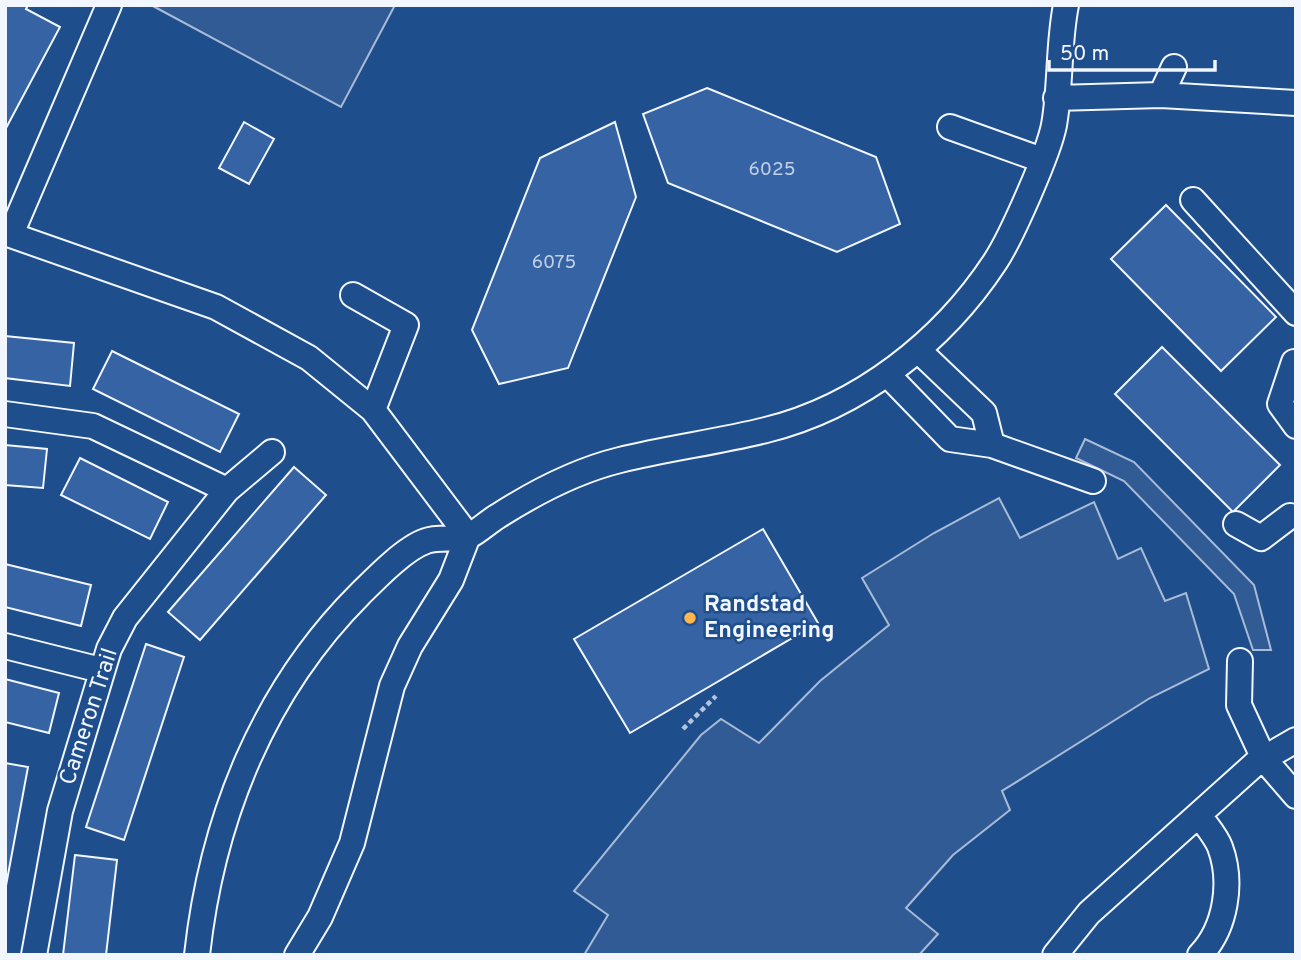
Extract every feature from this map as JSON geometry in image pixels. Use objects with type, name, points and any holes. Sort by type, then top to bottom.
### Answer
[{"type":"street","points":[[1052,5],[1059,40]]},
{"type":"street","points":[[197,955],[206,890],[222,828],[244,766],[278,699],[327,631],[374,579],[426,541],[468,536],[499,515],[571,478],[617,460],[769,430],[811,415],[888,374],[918,351],[965,304],[998,259],[1054,127],[1059,40],[1066,5]]},
{"type":"street","points":[[99,11],[8,234],[216,307],[309,358],[373,410],[468,536]]},
{"type":"street","points":[[1161,95],[1174,67]]},
{"type":"street","points":[[1056,98],[1161,95],[1296,103]]},
{"type":"street","points":[[950,127],[1042,160]]},
{"type":"street","points":[[1193,200],[1296,313]]},
{"type":"street","points":[[353,295],[407,325],[373,410]]},
{"type":"street","points":[[918,351],[984,413],[992,444]]},
{"type":"street","points":[[1294,362],[1280,404],[1296,426]]},
{"type":"street","points":[[888,374],[950,439],[992,444],[1093,481]]},
{"type":"street","points":[[5,414],[93,426],[226,490]]},
{"type":"street","name":"Cameron Trail","points":[[34,955],[60,811],[101,670],[125,618],[226,490],[272,452]]},
{"type":"street","points":[[1236,524],[1261,538],[1290,516]]},
{"type":"street","points":[[297,955],[320,917],[352,843],[392,686],[411,646],[451,579],[468,536]]},
{"type":"street","points":[[5,646],[101,670]]},
{"type":"street","points":[[1240,661],[1239,705],[1264,759],[1296,796]]},
{"type":"street","points":[[1055,955],[1089,912],[1264,759],[1296,740]]},
{"type":"street","points":[[1199,815],[1220,846],[1226,876],[1224,915],[1211,943],[1200,955]]},
{"type":"path","points":[[683,729],[716,696]]},
{"type":"shaded area","points":[[151,5],[395,5],[341,107]]},
{"type":"shaded area","points":[[1085,439],[1134,462],[1254,585],[1271,650],[1253,650],[1234,594],[1124,481],[1076,458]]},
{"type":"shaded area","points":[[999,498],[1020,538],[1094,502],[1118,559],[1141,548],[1165,601],[1186,593],[1209,669],[1150,698],[1002,791],[1010,810],[953,855],[906,908],[938,934],[919,955],[584,955],[608,915],[574,891],[701,735],[721,719],[759,743],[820,681],[889,625],[862,578],[934,533]]},
{"type":"building","points":[[5,5],[28,5],[26,9],[60,27],[5,130]]},
{"type":"building","points":[[707,88],[876,157],[900,224],[837,252],[668,183],[643,114]]},
{"type":"building","points":[[244,122],[274,139],[249,184],[219,168]]},
{"type":"building","points":[[615,122],[636,197],[568,368],[499,384],[472,330],[540,158]]},
{"type":"building","points":[[1166,205],[1276,317],[1221,371],[1111,259]]},
{"type":"building","points":[[5,336],[74,343],[70,386],[5,378]]},
{"type":"building","points":[[1162,347],[1280,465],[1233,512],[1115,394]]},
{"type":"building","points":[[112,351],[239,414],[220,452],[93,389]]},
{"type":"building","points":[[5,445],[47,449],[43,488],[5,485]]},
{"type":"building","points":[[80,458],[168,502],[150,539],[61,495]]},
{"type":"building","points":[[294,467],[326,495],[200,640],[168,612]]},
{"type":"building","points":[[763,529],[818,623],[630,733],[574,639]]},
{"type":"building","points":[[5,564],[91,585],[81,626],[5,607]]},
{"type":"building","points":[[146,644],[184,657],[124,840],[86,827]]},
{"type":"building","points":[[5,679],[59,693],[49,733],[5,722]]},
{"type":"building","points":[[5,763],[28,767],[5,891]]},
{"type":"building","points":[[75,855],[117,860],[106,955],[63,955]]},
{"type":"place","name":"Randstad Engineering","points":[[690,618]]}]
